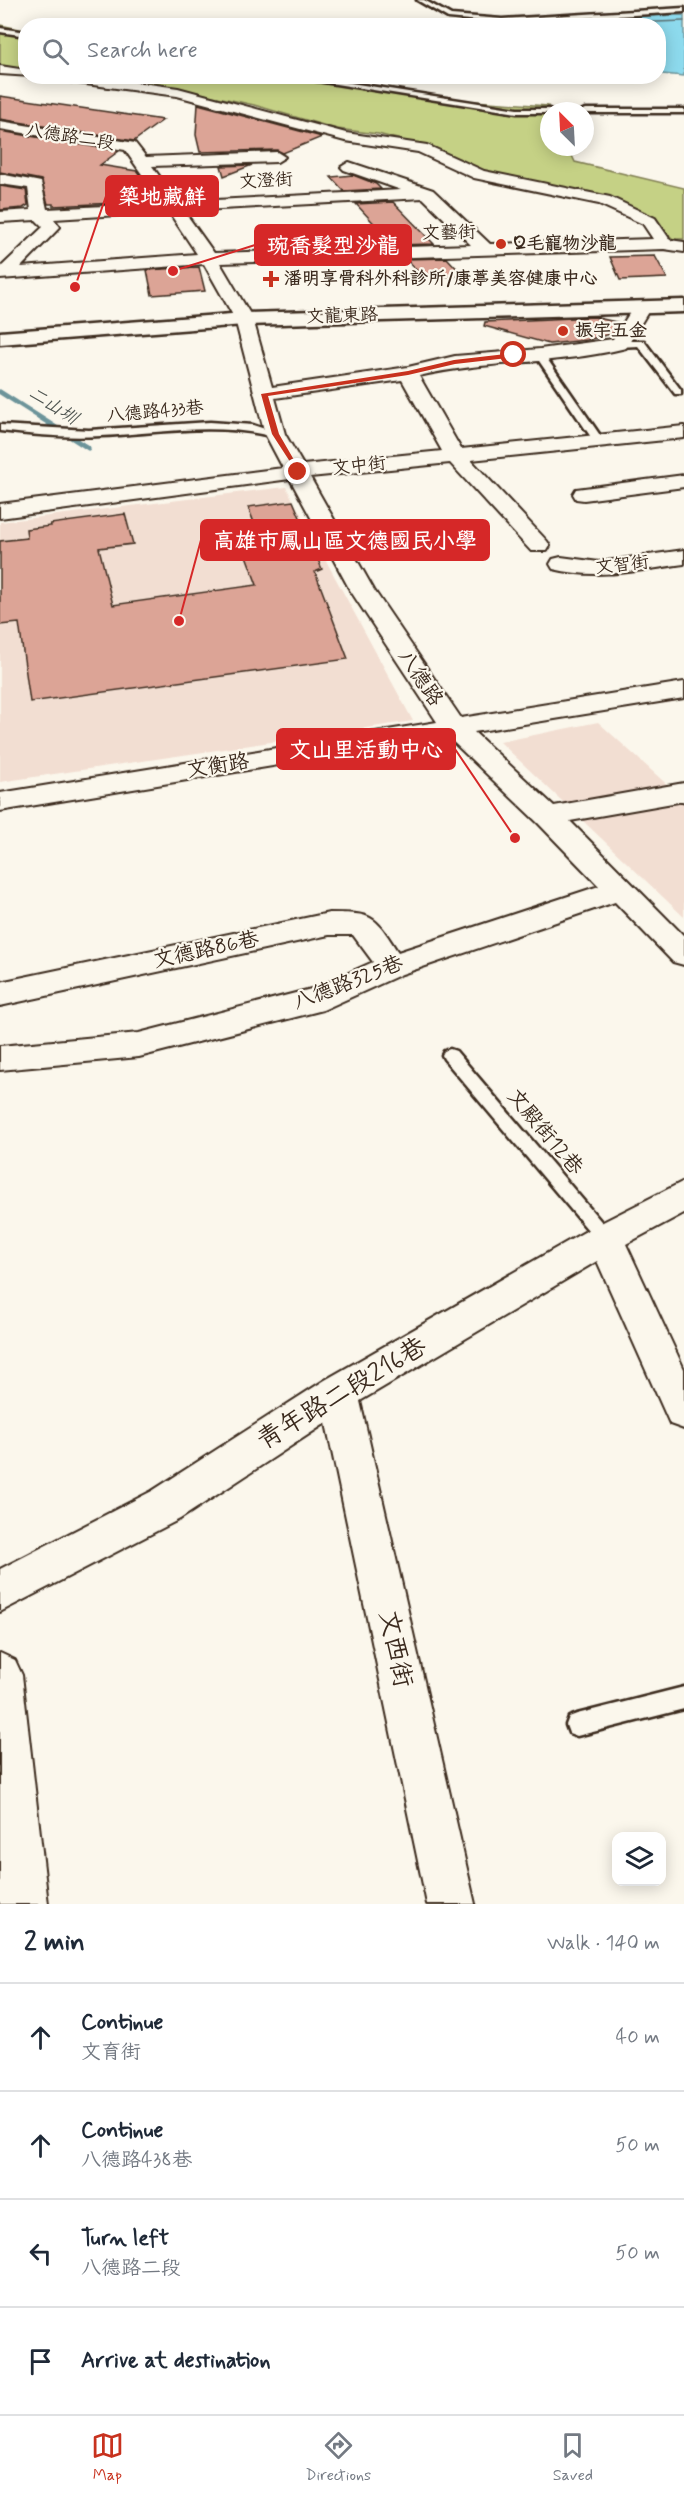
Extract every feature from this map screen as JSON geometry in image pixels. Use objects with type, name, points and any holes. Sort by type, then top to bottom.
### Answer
[{"type":"street","points":[[0,70],[18,73]]},
{"type":"street","points":[[116,84],[178,92],[345,137],[422,148],[480,175],[604,200],[649,221],[664,244]]},
{"type":"street","name":"八德路二段","points":[[0,125],[130,146],[209,258],[244,319],[275,434],[298,472]]},
{"type":"street","points":[[141,162],[277,157]]},
{"type":"street","points":[[349,167],[427,193],[487,252]]},
{"type":"street","points":[[0,179],[35,185],[40,214],[52,226],[2,274]]},
{"type":"street","name":"文澄街","points":[[0,217],[427,193]]},
{"type":"street","name":"文藝街","points":[[2,274],[209,258],[487,252],[664,244],[684,247]]},
{"type":"street","name":"文龍東路","points":[[0,338],[244,319],[684,306]]},
{"type":"street","points":[[264,394],[408,373],[454,362],[540,355],[619,344],[642,307]]},
{"type":"street","points":[[408,373],[455,456],[539,546]]},
{"type":"street","name":"文中街","points":[[0,511],[298,472],[684,432]]},
{"type":"street","name":"八德路","points":[[298,472],[362,590],[454,728],[548,816],[618,890],[678,939]]},
{"type":"street","points":[[584,494],[684,481]]},
{"type":"street","name":"文智街","points":[[561,564],[599,570],[680,564]]},
{"type":"street","name":"文衡路","points":[[0,802],[684,690]]},
{"type":"street","points":[[548,816],[684,792]]},
{"type":"street","name":"八德路325巷","points":[[0,1058],[139,1045],[323,998],[391,966],[618,890]]},
{"type":"street","name":"文德路86巷","points":[[0,994],[329,924],[361,924],[372,936],[391,966]]},
{"type":"street","name":"青年路二段216巷","points":[[0,1591],[166,1504],[339,1393],[605,1238],[684,1196]]},
{"type":"street","points":[[605,1238],[684,1411]]},
{"type":"street","name":"文西街","points":[[339,1393],[451,1904]]},
{"type":"street","points":[[0,1675],[24,1904]]},
{"type":"lane","points":[[420,0],[450,17],[463,18]]},
{"type":"lane","points":[[670,0],[680,9]]},
{"type":"lane","points":[[546,18],[680,9]]},
{"type":"lane","points":[[0,30],[18,33]]},
{"type":"lane","points":[[341,84],[517,111],[540,111]]},
{"type":"lane","points":[[594,111],[684,111]]},
{"type":"lane","points":[[619,344],[641,343],[678,392]]},
{"type":"lane","points":[[540,355],[599,441]]},
{"type":"lane","name":"八德路433巷","points":[[0,428],[99,434],[203,423],[247,425],[275,434]]},
{"type":"lane","name":"文殿街12巷","points":[[450,1055],[605,1238]]},
{"type":"lane","points":[[577,1725],[684,1698]]},
{"type":"shaded area","points":[[286,487],[413,721],[0,782],[0,522]]},
{"type":"shaded area","points":[[598,722],[684,800],[684,917],[500,742]]},
{"type":"green space","points":[[0,25],[18,29],[18,70],[0,68]]},
{"type":"green space","points":[[152,84],[362,84],[459,100],[540,105],[540,156],[572,156],[575,162],[684,188],[684,239],[673,239],[654,220],[611,200],[488,174],[417,144],[378,134],[337,129],[254,105]]},
{"type":"water","points":[[684,15],[684,76],[666,74],[666,18],[614,17]]},
{"type":"building","points":[[0,96],[163,120],[134,141],[0,119]]},
{"type":"building","points":[[198,104],[322,137],[283,153],[277,150],[200,152],[196,135]]},
{"type":"building","points":[[0,131],[119,151],[100,165],[137,171],[157,201],[53,206],[53,204],[48,204],[41,180],[0,172]]},
{"type":"building","points":[[252,165],[224,176],[221,166]]},
{"type":"building","points":[[353,175],[376,184],[381,189],[344,191],[331,177]]},
{"type":"building","points":[[0,186],[26,190],[28,205],[23,208],[0,210]]},
{"type":"building","points":[[393,202],[434,244],[394,245],[356,204]]},
{"type":"building","points":[[655,256],[667,278],[620,280],[610,257]]},
{"type":"building","points":[[447,258],[464,276],[423,277],[406,259]]},
{"type":"building","points":[[199,267],[205,291],[152,295],[147,270]]},
{"type":"building","name":"振宇五金","points":[[594,317],[620,323],[614,333],[587,340],[549,344],[484,326],[485,322]]},
{"type":"building","points":[[293,501],[322,569],[315,572],[348,659],[30,702],[19,623],[0,625],[0,541],[27,538],[26,529],[125,514],[133,544],[99,548],[113,605],[257,585],[245,553],[265,551],[248,507]]},
{"type":"waterway","name":"二山圳","points":[[0,392],[88,448]]},
{"type":"place","name":"Q毛寵物沙龍","points":[[501,244]]},
{"type":"place","name":"琬喬髮型沙龍","points":[[173,271]]},
{"type":"place","name":"潘明享骨科外科診所/康葶美容健康中心","points":[[271,279]]},
{"type":"place","name":"築地藏鮮","points":[[75,287]]},
{"type":"place","name":"振宇五金","points":[[563,331]]},
{"type":"place","name":"高雄市鳳山區文德國民小學","points":[[179,621]]},
{"type":"place","name":"文山里活動中心","points":[[515,838]]},
{"type":"route","points":[[298,472],[275,434],[264,394],[408,373],[454,362],[514,355]]}]
